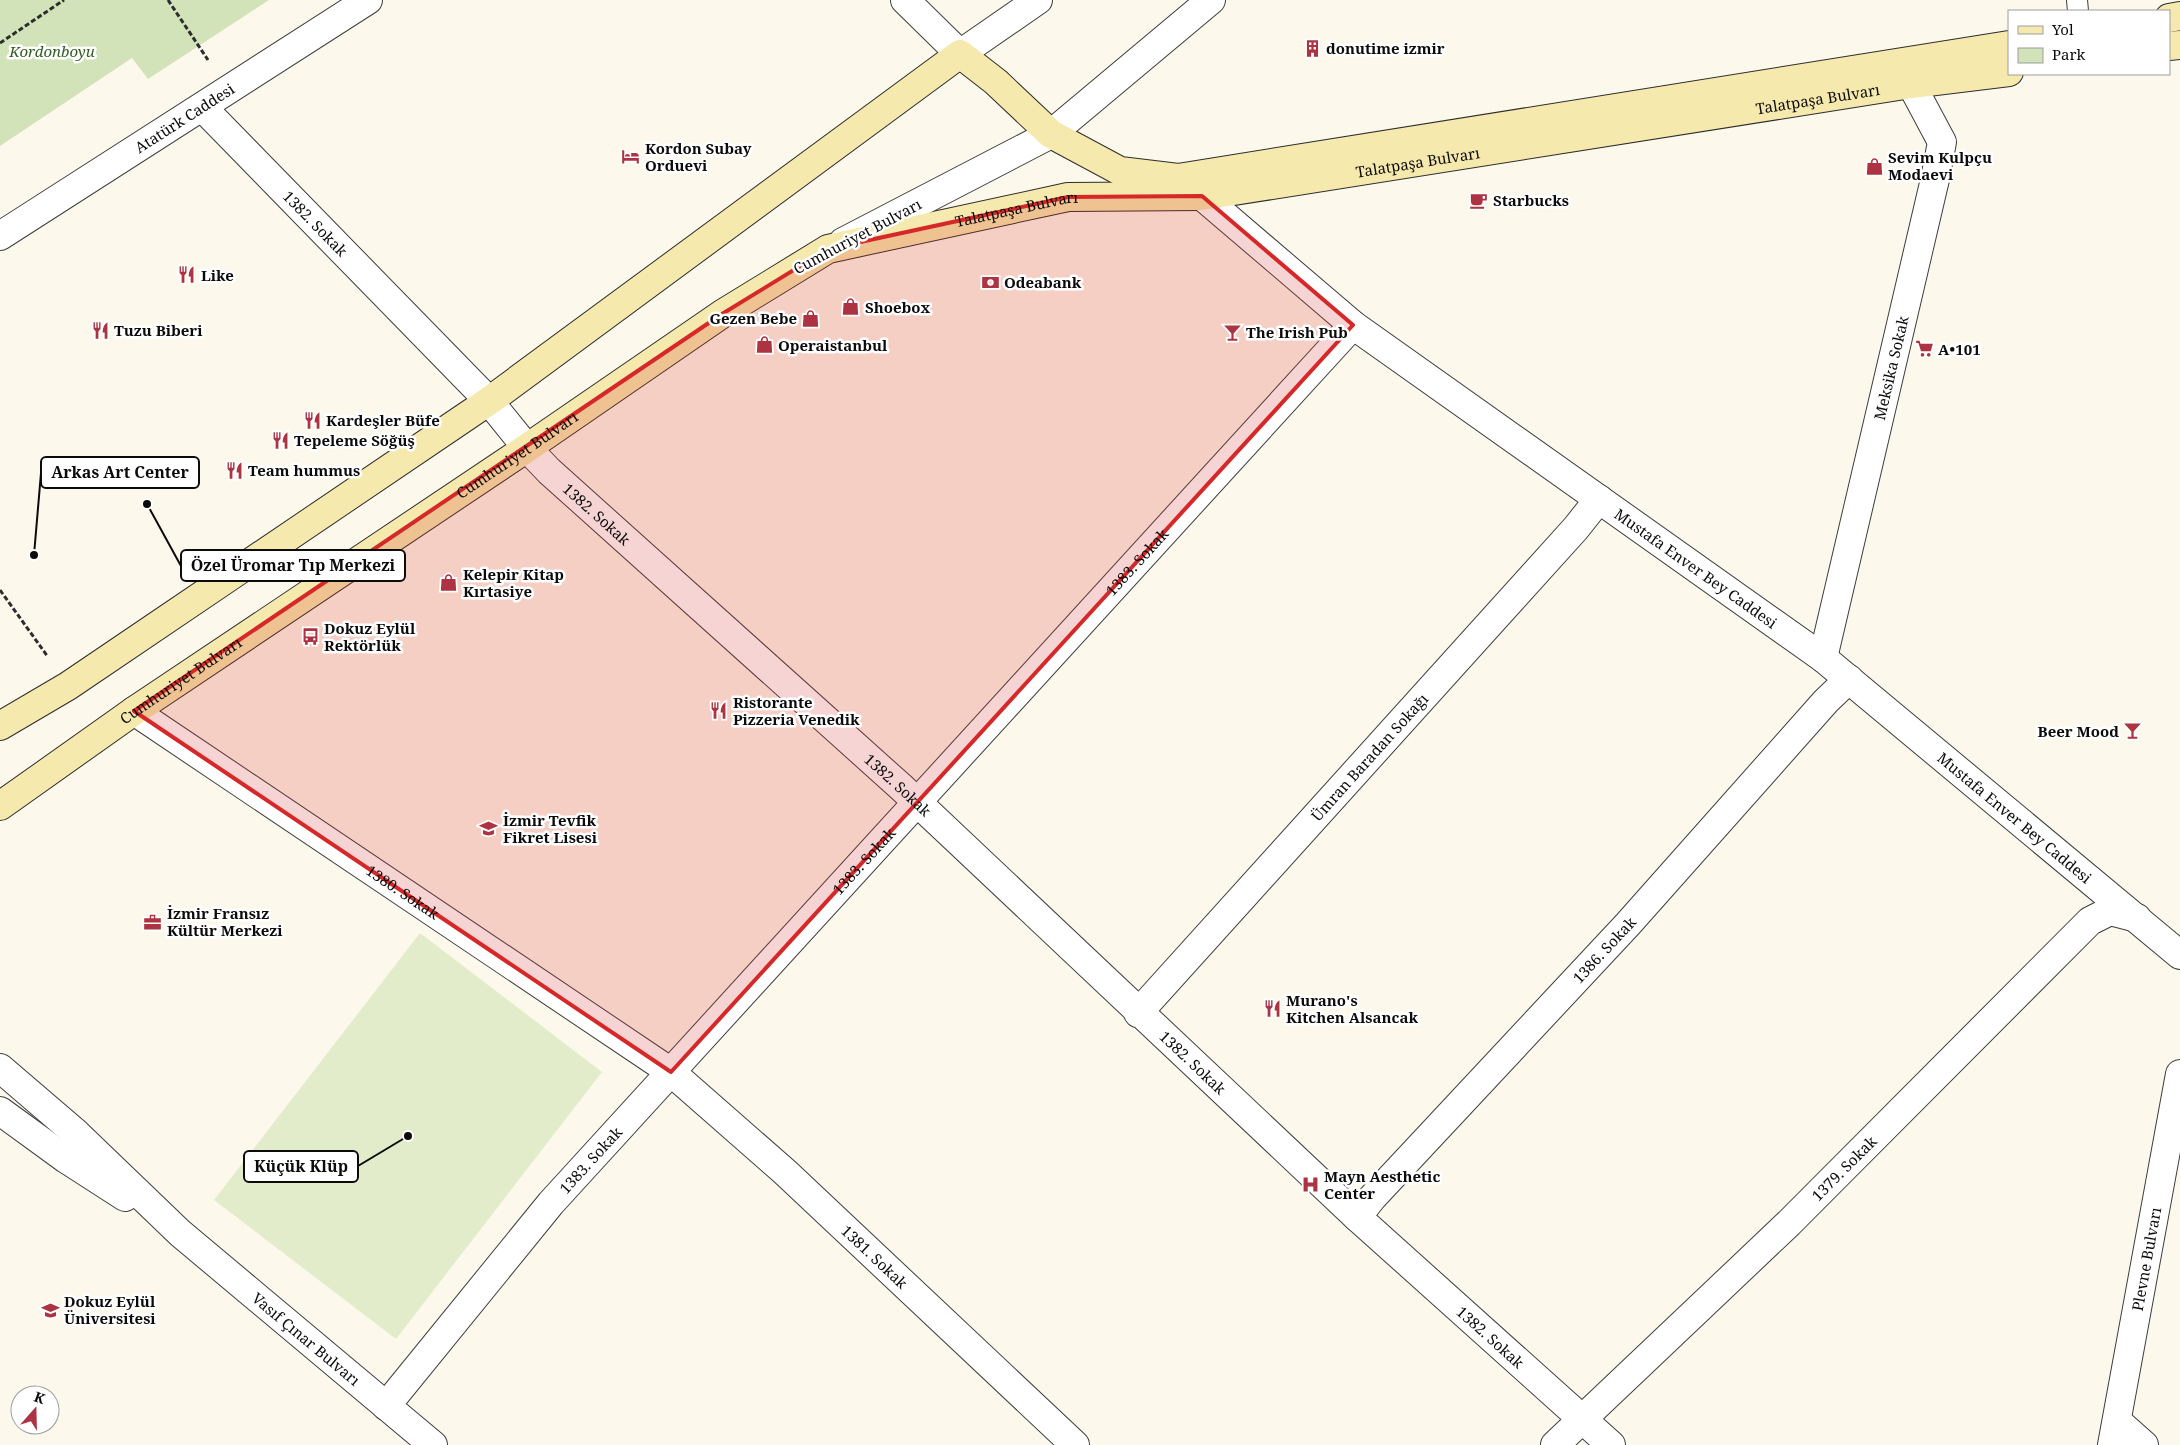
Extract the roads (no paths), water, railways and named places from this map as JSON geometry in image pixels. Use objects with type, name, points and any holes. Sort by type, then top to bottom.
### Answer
[{"type":"main road","name":"Talatpaşa Bulvarı","points":[[1051,134],[1120,171],[1178,178],[2008,45]]},
{"type":"main road","points":[[0,726],[68,686],[489,400],[960,54],[996,82],[1051,134]]},
{"type":"main road","name":"Talatpaşa Bulvarı","points":[[828,249],[1068,197],[1202,196],[1911,84],[2008,72]]},
{"type":"main road","name":"Cumhuriyet Bulvarı","points":[[0,806],[134,711],[527,448],[722,314],[828,249]]},
{"type":"street","name":"Atatürk Caddesi","points":[[0,236],[155,135],[203,108],[368,0]]},
{"type":"street","points":[[905,0],[960,54],[1038,0]]},
{"type":"street","name":"Cumhuriyet Bulvarı","points":[[828,249],[1051,134],[1211,0]]},
{"type":"street","name":"Meksika Sokak","points":[[1823,658],[1942,142],[1911,84]]},
{"type":"street","name":"1382. Sokak","points":[[203,108],[489,400],[527,448],[553,474],[917,802],[1356,1218],[1611,1445]]},
{"type":"street","name":"Mustafa Enver Bey Caddesi","points":[[1202,196],[1353,326],[1823,658],[2180,955]]},
{"type":"street","name":"1383. Sokak","points":[[386,1406],[552,1204],[1353,326]]},
{"type":"street","name":"Ümran Baradan Sokağı","points":[[1138,1012],[1576,528],[1599,499]]},
{"type":"street","name":"1386. Sokak","points":[[1356,1218],[1628,924],[1826,701],[1849,680]]},
{"type":"street","name":"1380. Sokak","points":[[134,711],[672,1072]]},
{"type":"street","name":"1379. Sokak","points":[[1555,1445],[1788,1223],[2090,921],[2110,911],[2137,918]]},
{"type":"street","name":"Vasıf Çınar Bulvarı","points":[[0,1068],[77,1134],[180,1233],[433,1445]]},
{"type":"street","name":"1381. Sokak","points":[[672,1072],[785,1172],[1074,1445]]},
{"type":"street","name":"Plevne Bulvarı","points":[[2115,1433],[2180,1074]]},
{"type":"street","name":"Vasıf Çınar Bulvarı","points":[[0,1111],[66,1159],[180,1233]]},
{"type":"street","points":[[2115,1433],[2144,1445]]},
{"type":"place","name":"donutime izmir","points":[[1312,48]]},
{"type":"place","name":"Kordon Subay Orduevi","points":[[631,157]]},
{"type":"place","name":"Sevim Kulpçu Modaevi","points":[[1874,166]]},
{"type":"place","name":"Starbucks","points":[[1479,200]]},
{"type":"place","name":"Like","points":[[187,275]]},
{"type":"place","name":"Odeabank","points":[[990,282]]},
{"type":"place","name":"Shoebox","points":[[851,307]]},
{"type":"place","name":"Gezen Bebe","points":[[811,318]]},
{"type":"place","name":"Tuzu Biberi","points":[[100,330]]},
{"type":"place","name":"The Irish Pub","points":[[1232,332]]},
{"type":"place","name":"Operaistanbul","points":[[764,345]]},
{"type":"place","name":"A•101","points":[[1924,349]]},
{"type":"place","name":"Kardeşler Büfe","points":[[312,420]]},
{"type":"place","name":"Tepeleme Söğüş","points":[[280,440]]},
{"type":"place","name":"Team hummus","points":[[234,470]]},
{"type":"place","name":"Özel Üromar Tıp Merkezi","points":[[147,504]]},
{"type":"place","name":"Arkas Art Center","points":[[34,555]]},
{"type":"place","name":"Kelepir Kitap Kırtasiye","points":[[449,583]]},
{"type":"place","name":"Dokuz Eylül Rektörlük","points":[[310,637]]},
{"type":"place","name":"Ristorante Pizzeria Venedik","points":[[719,711]]},
{"type":"place","name":"Beer Mood","points":[[2133,731]]},
{"type":"place","name":"İzmir Tevfik Fikret Lisesi","points":[[489,829]]},
{"type":"place","name":"İzmir Fransız Kültür Merkezi","points":[[153,922]]},
{"type":"place","name":"Murano's Kitchen Alsancak","points":[[1272,1009]]},
{"type":"place","name":"Küçük Klüp","points":[[408,1136]]},
{"type":"place","name":"Mayn Aesthetic Center","points":[[1310,1185]]},
{"type":"place","name":"Dokuz Eylül Üniversitesi","points":[[50,1310]]},
{"type":"park label","name":"Kordonboyu","points":[[52,51]]}]
